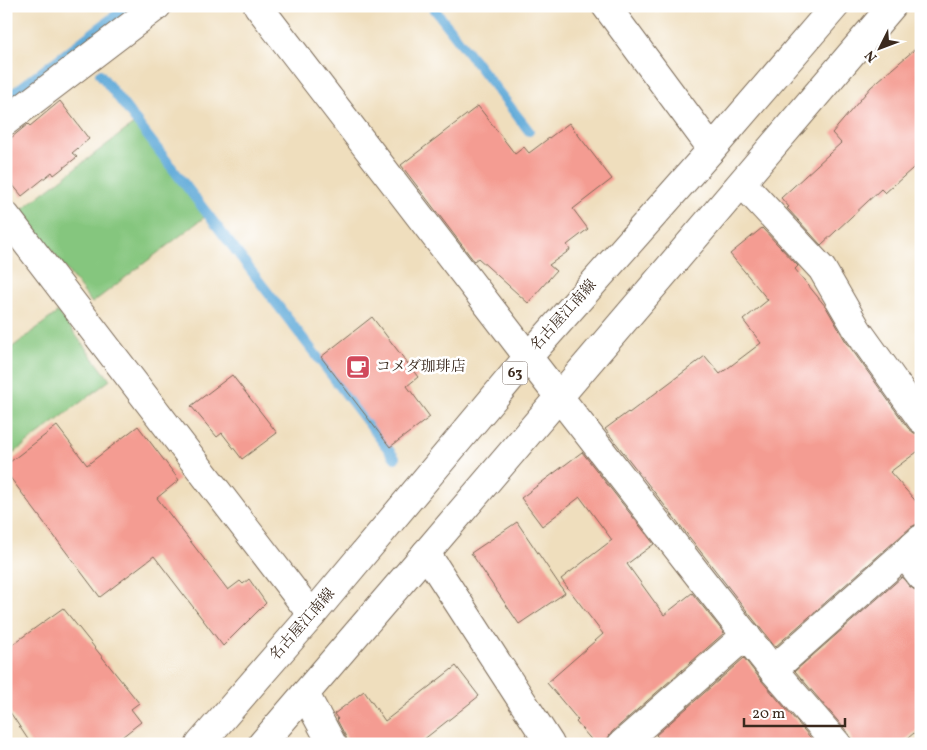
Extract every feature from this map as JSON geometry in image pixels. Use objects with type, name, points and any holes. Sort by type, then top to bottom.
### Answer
[{"type":"street","points":[[6,121],[156,6]]},
{"type":"street","points":[[258,6],[559,397],[773,670],[837,744]]},
{"type":"street","points":[[606,6],[712,149]]},
{"type":"street","name":"名古屋江南線","points":[[200,744],[312,616],[528,357],[712,149],[835,6]]},
{"type":"street","points":[[262,744],[892,6]]},
{"type":"street","points":[[742,183],[822,269],[858,331],[921,419]]},
{"type":"street","points":[[6,216],[312,616]]},
{"type":"street","points":[[773,670],[912,546],[921,576]]},
{"type":"street","points":[[426,553],[550,744]]},
{"type":"street","points":[[622,744],[746,635]]},
{"type":"street","points":[[305,694],[332,744]]},
{"type":"green space","points":[[135,123],[206,216],[92,303],[21,210]]},
{"type":"green space","points":[[58,312],[110,380],[6,459],[6,352]]},
{"type":"building","points":[[921,44],[921,161],[885,193],[881,189],[821,245],[787,208],[789,207],[781,198],[841,143],[832,133],[871,87]]},
{"type":"building","points":[[60,101],[89,139],[72,153],[77,157],[54,175],[52,172],[22,196],[6,177],[6,142],[28,124],[30,126]]},
{"type":"building","points":[[478,106],[515,154],[524,147],[529,153],[569,123],[612,179],[573,209],[588,229],[567,245],[570,250],[549,265],[556,271],[528,303],[478,258],[474,261],[401,165]]},
{"type":"building","points":[[762,228],[798,266],[795,269],[826,307],[845,340],[908,428],[914,433],[921,434],[921,449],[890,472],[921,507],[921,524],[911,527],[775,647],[605,429],[705,356],[720,374],[761,343],[743,320],[768,300],[730,254]]},
{"type":"building","points":[[372,317],[418,377],[407,386],[430,417],[390,447],[321,357]]},
{"type":"building","points":[[232,375],[277,433],[242,459],[222,433],[217,437],[191,406]]},
{"type":"building","points":[[57,426],[87,465],[138,426],[179,480],[157,498],[228,590],[240,581],[243,584],[249,579],[266,603],[223,646],[154,556],[100,597],[6,472],[6,465]]},
{"type":"building","points":[[582,452],[654,544],[627,564],[664,615],[692,593],[724,633],[612,732],[601,744],[595,744],[547,683],[603,634],[561,579],[612,540],[580,497],[542,526],[521,498]]},
{"type":"building","points":[[517,522],[565,593],[519,624],[471,553]]},
{"type":"building","points":[[902,577],[909,586],[921,591],[921,727],[901,744],[852,744],[849,734],[795,671]]},
{"type":"building","points":[[63,608],[139,703],[131,709],[141,722],[113,744],[31,744],[6,706],[6,649]]},
{"type":"building","points":[[744,658],[816,744],[664,744],[656,735]]},
{"type":"building","points":[[456,666],[479,696],[418,744],[348,744],[338,719],[334,714],[364,691],[385,721]]},
{"type":"waterway","points":[[6,99],[128,6]]},
{"type":"waterway","points":[[432,6],[529,131]]},
{"type":"waterway","points":[[100,74],[395,458]]},
{"type":"place","name":"コメダ珈琲店","points":[[358,367]]}]
